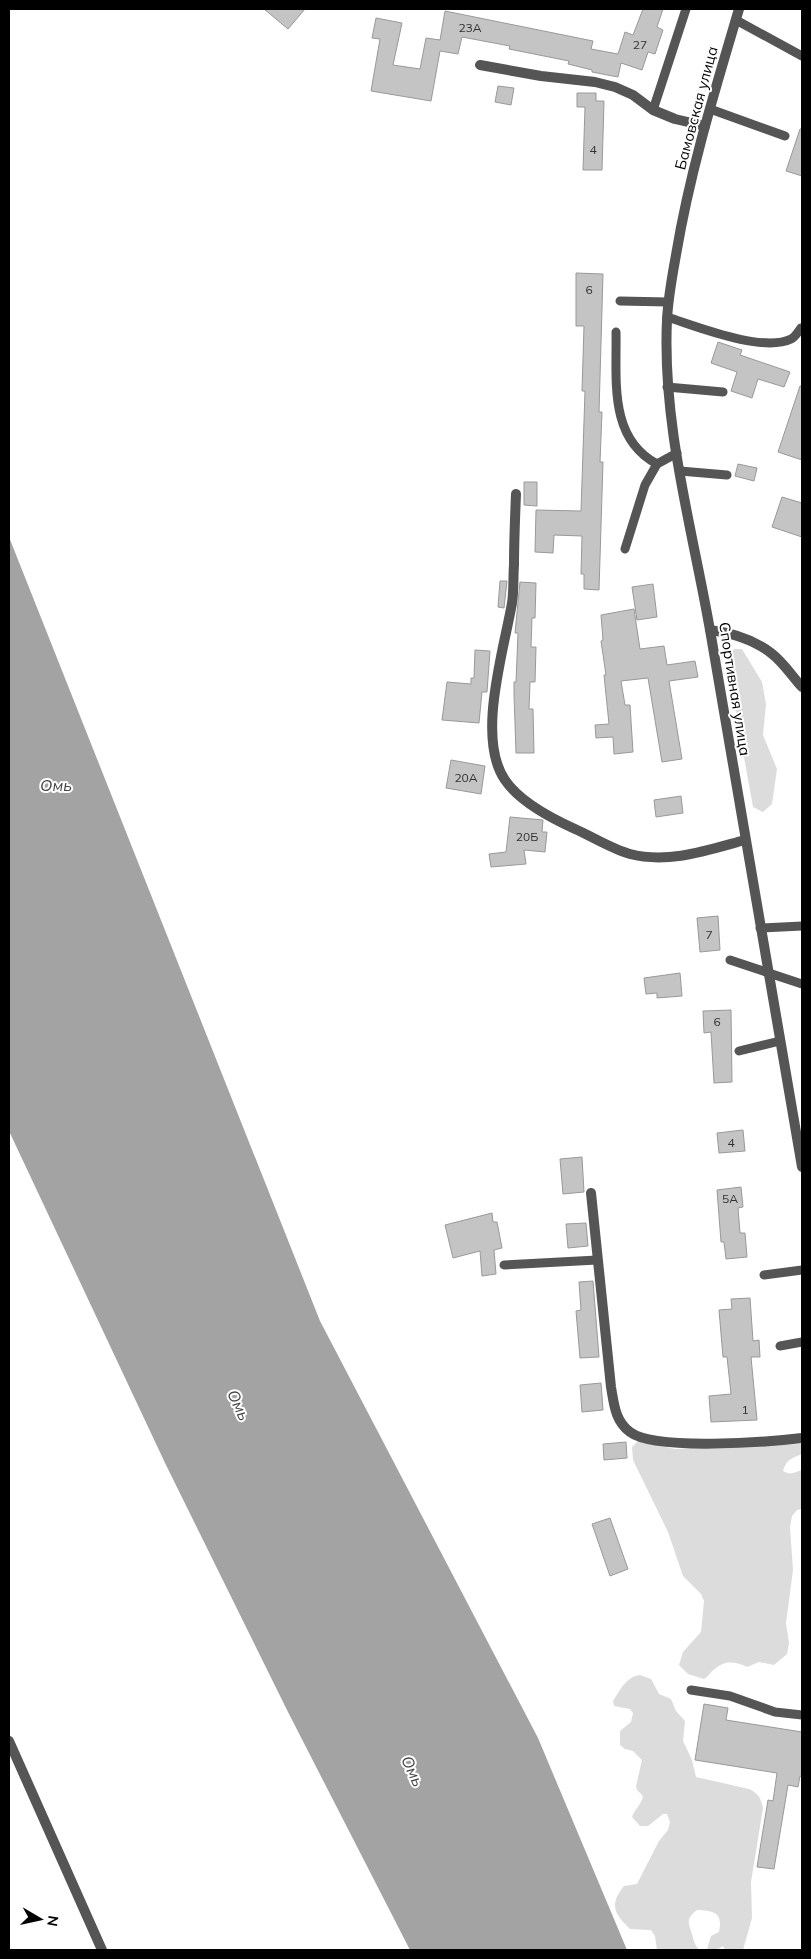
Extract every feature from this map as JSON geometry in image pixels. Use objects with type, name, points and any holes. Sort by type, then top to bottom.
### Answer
[{"type":"street","name":"Бамовская улица","points":[[682,215],[705,126],[739,9]]},
{"type":"street","points":[[480,64],[541,76],[615,87],[633,95],[653,110],[675,119],[705,126]]},
{"type":"street","name":"Спортивная улица","points":[[682,215],[668,302],[667,387],[676,453],[710,630],[802,1167]]},
{"type":"street","points":[[516,494],[512,602],[502,655],[492,732],[493,751],[497,766],[505,782],[532,806],[558,821],[628,853],[645,857],[663,858],[689,855],[745,840]]},
{"type":"street","points":[[710,630],[730,633],[748,639],[771,653],[802,687]]},
{"type":"street","points":[[591,1193],[611,1387],[616,1413],[621,1423],[631,1433],[644,1438],[676,1444],[776,1441],[802,1438]]},
{"type":"street","points":[[9,1741],[102,1950]]},
{"type":"lane","points":[[653,110],[686,9]]},
{"type":"lane","points":[[736,20],[802,56]]},
{"type":"lane","points":[[710,109],[785,136]]},
{"type":"lane","points":[[620,300],[668,302]]},
{"type":"lane","points":[[667,317],[750,342],[790,340],[801,328]]},
{"type":"lane","points":[[616,332],[618,402],[621,421],[632,443],[644,457],[657,464]]},
{"type":"lane","points":[[667,387],[723,392]]},
{"type":"lane","points":[[625,549],[645,484],[657,464],[676,453]]},
{"type":"lane","points":[[680,471],[727,475]]},
{"type":"lane","points":[[760,928],[802,926]]},
{"type":"lane","points":[[730,960],[802,984]]},
{"type":"lane","points":[[739,1051],[780,1041]]},
{"type":"lane","points":[[504,1265],[597,1260]]},
{"type":"lane","points":[[764,1275],[802,1270]]},
{"type":"lane","points":[[780,1346],[802,1342]]},
{"type":"lane","points":[[691,1690],[730,1696],[775,1712],[802,1715]]},
{"type":"shaded area","points":[[735,649],[742,649],[762,682],[766,704],[763,735],[777,769],[772,804],[763,812],[753,807],[727,663],[728,653]]},
{"type":"shaded area","points":[[638,1441],[675,1449],[802,1444],[802,1454],[790,1460],[783,1471],[795,1473],[802,1470],[802,1509],[797,1510],[792,1516],[790,1527],[793,1570],[786,1623],[789,1643],[787,1654],[774,1665],[759,1662],[747,1667],[735,1663],[727,1663],[720,1665],[704,1679],[688,1674],[679,1665],[683,1652],[701,1632],[704,1601],[701,1594],[683,1576],[668,1532],[633,1460],[632,1447]]},
{"type":"shaded area","points":[[640,1675],[651,1679],[659,1694],[671,1699],[676,1711],[685,1721],[683,1741],[692,1760],[696,1777],[749,1789],[759,1796],[761,1801],[763,1808],[751,1882],[752,1918],[743,1950],[725,1950],[723,1946],[716,1950],[707,1949],[711,1936],[719,1932],[720,1925],[720,1920],[712,1912],[697,1910],[689,1919],[694,1941],[699,1950],[657,1950],[655,1936],[651,1930],[630,1929],[615,1909],[616,1898],[624,1886],[637,1884],[659,1841],[668,1830],[670,1822],[667,1814],[663,1814],[648,1826],[640,1826],[632,1817],[643,1796],[636,1786],[642,1760],[633,1751],[625,1749],[620,1745],[620,1731],[631,1722],[633,1713],[630,1709],[614,1706],[613,1701],[627,1681]]},
{"type":"water","name":"Омь","points":[[9,537],[320,1321],[538,1738],[627,1950],[410,1950],[288,1712],[166,1465],[9,1131]]},
{"type":"building","points":[[264,9],[305,9],[288,29]]},
{"type":"building","points":[[643,9],[663,9],[657,27],[663,30],[655,54],[648,52],[642,70],[621,63],[618,77],[592,72],[592,70],[568,64],[569,61],[509,49],[510,46],[462,37],[458,54],[440,51],[431,101],[371,91],[380,39],[372,38],[376,18],[402,23],[393,65],[420,69],[426,38],[440,40],[445,11],[593,41],[591,49],[618,54],[625,32],[633,35]]},
{"type":"building","points":[[498,86],[514,88],[511,105],[495,102]]},
{"type":"building","points":[[577,93],[596,93],[596,101],[604,101],[602,170],[583,170],[585,107],[577,107]]},
{"type":"building","points":[[800,129],[802,129],[802,176],[786,171]]},
{"type":"building","points":[[576,273],[603,274],[599,412],[602,412],[600,462],[603,462],[599,590],[584,589],[584,574],[581,574],[582,536],[554,535],[553,553],[535,552],[536,510],[581,511],[585,391],[582,391],[584,326],[576,326]]},
{"type":"building","points":[[718,342],[742,350],[740,355],[790,372],[784,387],[758,379],[752,398],[731,391],[737,372],[711,363]]},
{"type":"building","points":[[800,386],[802,386],[802,460],[778,452]]},
{"type":"building","points":[[738,464],[757,468],[754,481],[735,476]]},
{"type":"building","points":[[524,482],[537,482],[537,506],[524,505]]},
{"type":"building","points":[[782,497],[802,503],[802,537],[772,527]]},
{"type":"building","points":[[500,581],[507,581],[504,608],[498,607]]},
{"type":"building","points":[[520,582],[536,583],[535,618],[532,618],[531,647],[536,647],[535,682],[530,682],[529,709],[533,709],[534,753],[516,753],[514,682],[516,682],[518,633],[515,633]]},
{"type":"building","points":[[653,584],[657,617],[637,620],[632,587]]},
{"type":"building","points":[[634,609],[640,649],[664,646],[667,665],[695,661],[698,677],[669,681],[682,759],[662,762],[648,678],[621,681],[625,705],[630,705],[633,752],[614,754],[613,737],[596,738],[595,725],[609,724],[604,675],[606,675],[601,641],[603,640],[601,615]]},
{"type":"building","points":[[475,650],[490,651],[487,692],[482,692],[479,723],[442,720],[447,682],[471,684],[471,678],[474,678]]},
{"type":"building","points":[[451,760],[485,766],[481,794],[446,788]]},
{"type":"building","points":[[681,796],[683,813],[656,817],[654,800]]},
{"type":"building","points":[[510,817],[543,820],[542,832],[547,832],[545,852],[524,850],[526,864],[491,867],[489,854],[506,852]]},
{"type":"building","points":[[718,916],[720,950],[700,952],[697,918]]},
{"type":"building","points":[[680,973],[682,996],[657,998],[657,993],[646,994],[644,978]]},
{"type":"building","points":[[731,1010],[732,1082],[714,1083],[711,1032],[704,1033],[703,1011]]},
{"type":"building","points":[[743,1130],[745,1151],[719,1153],[717,1133]]},
{"type":"building","points":[[582,1157],[584,1192],[563,1194],[560,1159]]},
{"type":"building","points":[[741,1187],[743,1207],[738,1208],[740,1233],[745,1233],[747,1257],[726,1259],[724,1242],[721,1242],[717,1190]]},
{"type":"building","points":[[492,1213],[493,1222],[497,1222],[502,1248],[494,1250],[496,1274],[482,1276],[480,1251],[453,1258],[445,1225]]},
{"type":"building","points":[[586,1223],[588,1246],[568,1248],[566,1224]]},
{"type":"building","points":[[593,1281],[599,1357],[580,1358],[576,1311],[581,1310],[579,1282]]},
{"type":"building","points":[[750,1298],[753,1341],[759,1340],[760,1357],[751,1357],[757,1420],[711,1422],[709,1396],[731,1394],[727,1357],[723,1357],[719,1310],[732,1309],[731,1299]]},
{"type":"building","points":[[601,1383],[603,1410],[582,1412],[580,1385]]},
{"type":"building","points":[[626,1442],[627,1458],[604,1460],[603,1444]]},
{"type":"building","points":[[610,1518],[628,1569],[610,1576],[592,1524]]},
{"type":"building","points":[[704,1704],[728,1708],[726,1720],[802,1732],[802,1777],[800,1776],[798,1787],[788,1785],[774,1869],[757,1867],[768,1800],[773,1801],[777,1773],[695,1760]]}]
